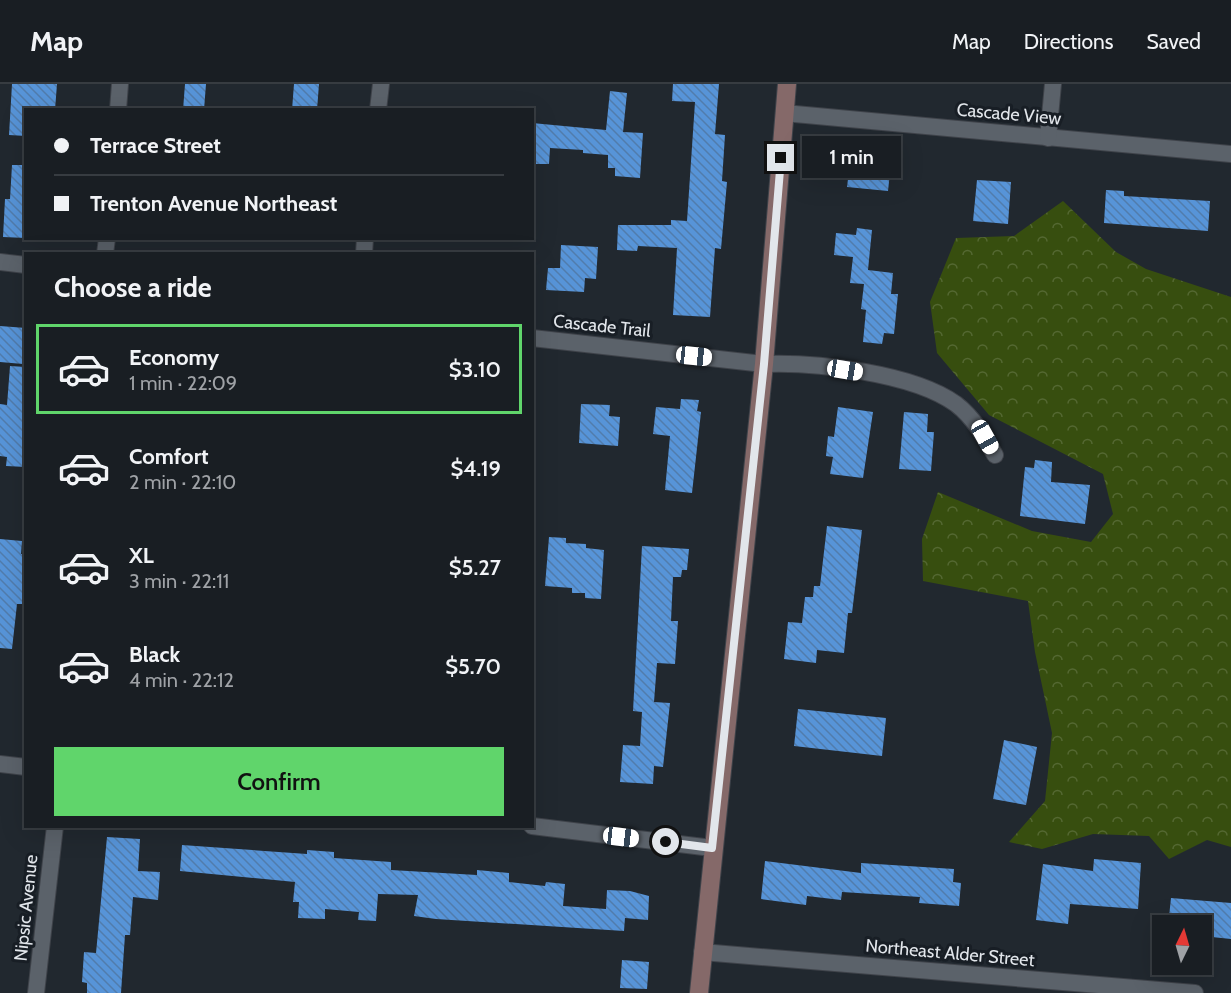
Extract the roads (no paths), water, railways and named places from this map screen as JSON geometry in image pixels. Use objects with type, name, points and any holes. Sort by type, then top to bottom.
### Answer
[{"type":"main road","points":[[699,993],[712,848],[764,364],[787,84]]},
{"type":"street","points":[[118,108],[120,84]]},
{"type":"street","points":[[378,108],[381,84]]},
{"type":"street","points":[[1048,138],[1053,84]]},
{"type":"street","name":"Cascade View","points":[[784,113],[1231,154]]},
{"type":"street","points":[[0,262],[24,265]]},
{"type":"street","name":"Cascade Trail","points":[[534,338],[764,364],[786,363],[889,377],[923,387],[957,405],[985,437],[995,455]]},
{"type":"street","points":[[0,764],[24,767]]},
{"type":"street","points":[[534,826],[712,848]]},
{"type":"street","name":"Nipsic Avenue","points":[[36,993],[55,828]]},
{"type":"street","name":"Northeast Alder Street","points":[[702,952],[1195,993]]}]
